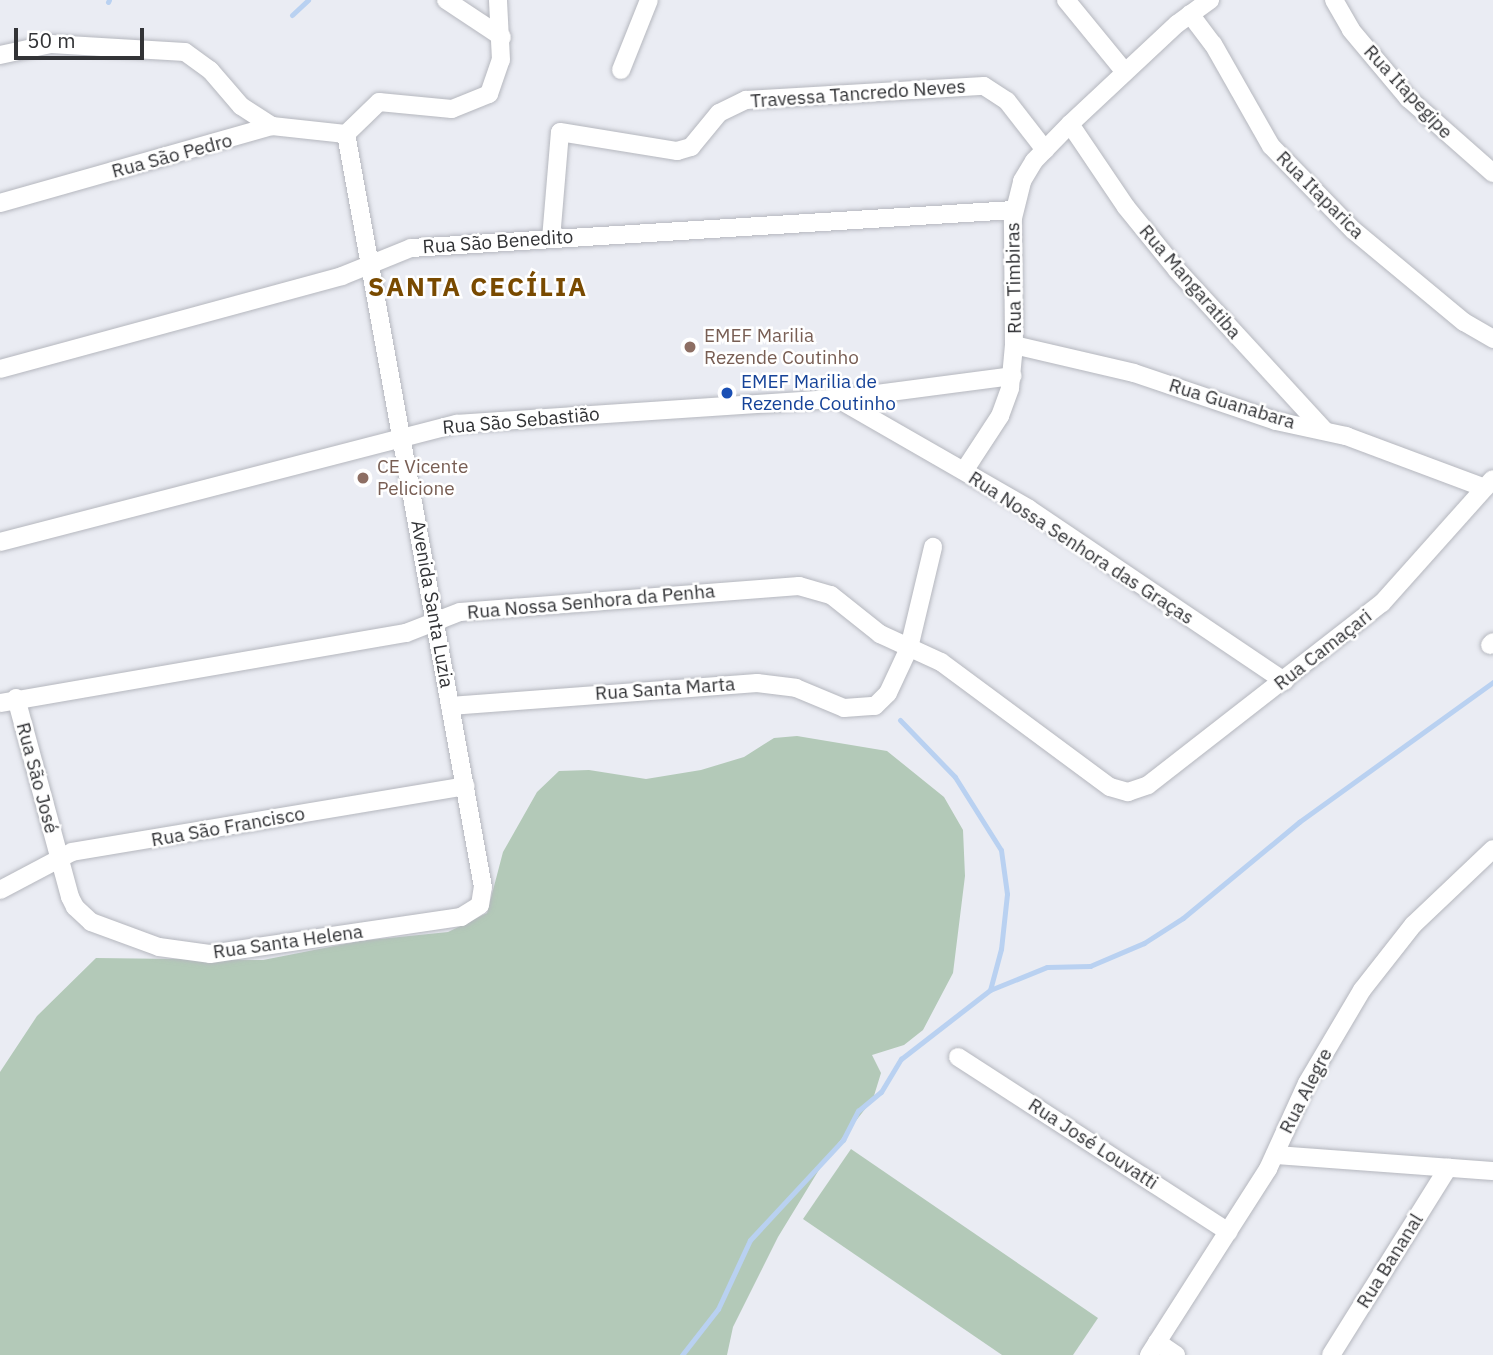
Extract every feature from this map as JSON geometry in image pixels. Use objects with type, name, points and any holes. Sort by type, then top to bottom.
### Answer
[{"type":"street","points":[[446,0],[502,37]]},
{"type":"street","points":[[346,134],[379,102],[452,108],[480,100],[496,83],[502,37],[498,0]]},
{"type":"street","points":[[621,70],[649,0]]},
{"type":"street","points":[[1066,0],[1125,72]]},
{"type":"street","name":"Rua Timbiras","points":[[964,471],[1000,416],[1012,376],[1013,210],[1022,181],[1045,150],[1070,124],[1190,14],[1210,0]]},
{"type":"street","name":"Rua Itapegipe","points":[[1334,0],[1351,30],[1409,99],[1493,173]]},
{"type":"street","name":"Rua Itaparica","points":[[1190,14],[1213,44],[1271,146],[1353,230],[1464,323],[1493,339]]},
{"type":"street","points":[[0,55],[51,44],[185,52],[210,69],[241,106],[272,126]]},
{"type":"street","name":"Travessa Tancredo Neves","points":[[551,239],[560,132],[677,151],[691,147],[719,113],[746,100],[984,86],[1007,101],[1045,150]]},
{"type":"street","name":"Rua Mangaratiba","points":[[1070,124],[1126,207],[1177,270],[1324,430]]},
{"type":"street","name":"Rua São Pedro","points":[[0,203],[272,126],[346,134]]},
{"type":"street","name":"Avenida Santa Luzia","points":[[346,134],[372,263],[483,887],[477,909]]},
{"type":"street","name":"Rua São Benedito","points":[[0,369],[342,276],[411,248],[1013,210]]},
{"type":"street","name":"Rua Guanabara","points":[[1014,345],[1121,369],[1276,421],[1324,430],[1489,484]]},
{"type":"street","name":"Rua São Sebastião","points":[[0,542],[457,424],[838,399],[1012,376]]},
{"type":"street","name":"Rua Nossa Senhora das Graças","points":[[838,399],[1029,509],[1284,681]]},
{"type":"street","name":"Rua Camaçari","points":[[1128,792],[1148,785],[1284,681],[1404,582],[1489,484]]},
{"type":"street","points":[[909,648],[933,547]]},
{"type":"street","name":"Rua Nossa Senhora da Penha","points":[[8,700],[406,632],[460,612],[799,586],[831,595],[880,634],[948,666],[1110,787],[1128,792]]},
{"type":"street","name":"Rua Santa Marta","points":[[450,706],[757,683],[796,688],[844,708],[875,706],[888,693],[909,648]]},
{"type":"street","name":"Rua São José","points":[[8,700],[59,858]]},
{"type":"street","name":"Rua São Francisco","points":[[0,890],[59,858],[465,786]]},
{"type":"street","name":"Rua Alegre","points":[[1153,1349],[1275,1155],[1317,1065],[1387,954],[1493,849]]},
{"type":"street","name":"Rua Santa Helena","points":[[59,858],[75,908],[91,922],[185,952],[210,954],[447,919],[477,909]]},
{"type":"street","name":"Rua José Louvatti","points":[[958,1057],[1228,1232]]},
{"type":"street","points":[[1275,1155],[1493,1171]]},
{"type":"street","name":"Rua Bananal","points":[[1331,1355],[1448,1168]]},
{"type":"street","points":[[1153,1349],[1176,1355]]},
{"type":"green space","points":[[797,736],[887,751],[944,797],[963,830],[965,876],[953,973],[923,1030],[904,1045],[872,1055],[881,1073],[873,1099],[825,1160],[778,1237],[733,1327],[727,1355],[0,1355],[0,1072],[37,1016],[96,958],[263,960],[360,941],[448,932],[487,913],[503,852],[537,792],[559,771],[589,770],[646,779],[701,770],[744,757],[774,738]]},
{"type":"green space","points":[[851,1149],[1098,1318],[1073,1355],[1002,1355],[803,1219]]},
{"type":"waterway","points":[[292,15],[308,0]]},
{"type":"waterway","points":[[682,1355],[718,1309],[750,1240],[843,1140],[858,1111],[881,1092],[901,1059],[990,990],[1047,967],[1090,966],[1144,943],[1183,918],[1299,822],[1493,682]]},
{"type":"waterway","points":[[900,720],[955,777],[1001,850],[1007,894],[1001,949],[990,990]]},
{"type":"place","name":"EMEF Marilia Rezende Coutinho","points":[[690,347]]},
{"type":"place","name":"EMEF Marilia de Rezende Coutinho","points":[[727,393]]},
{"type":"place","name":"CE Vicente Pelicione","points":[[363,478]]},
{"type":"district","name":"SANTA CECÍLIA","points":[[478,287]]}]
